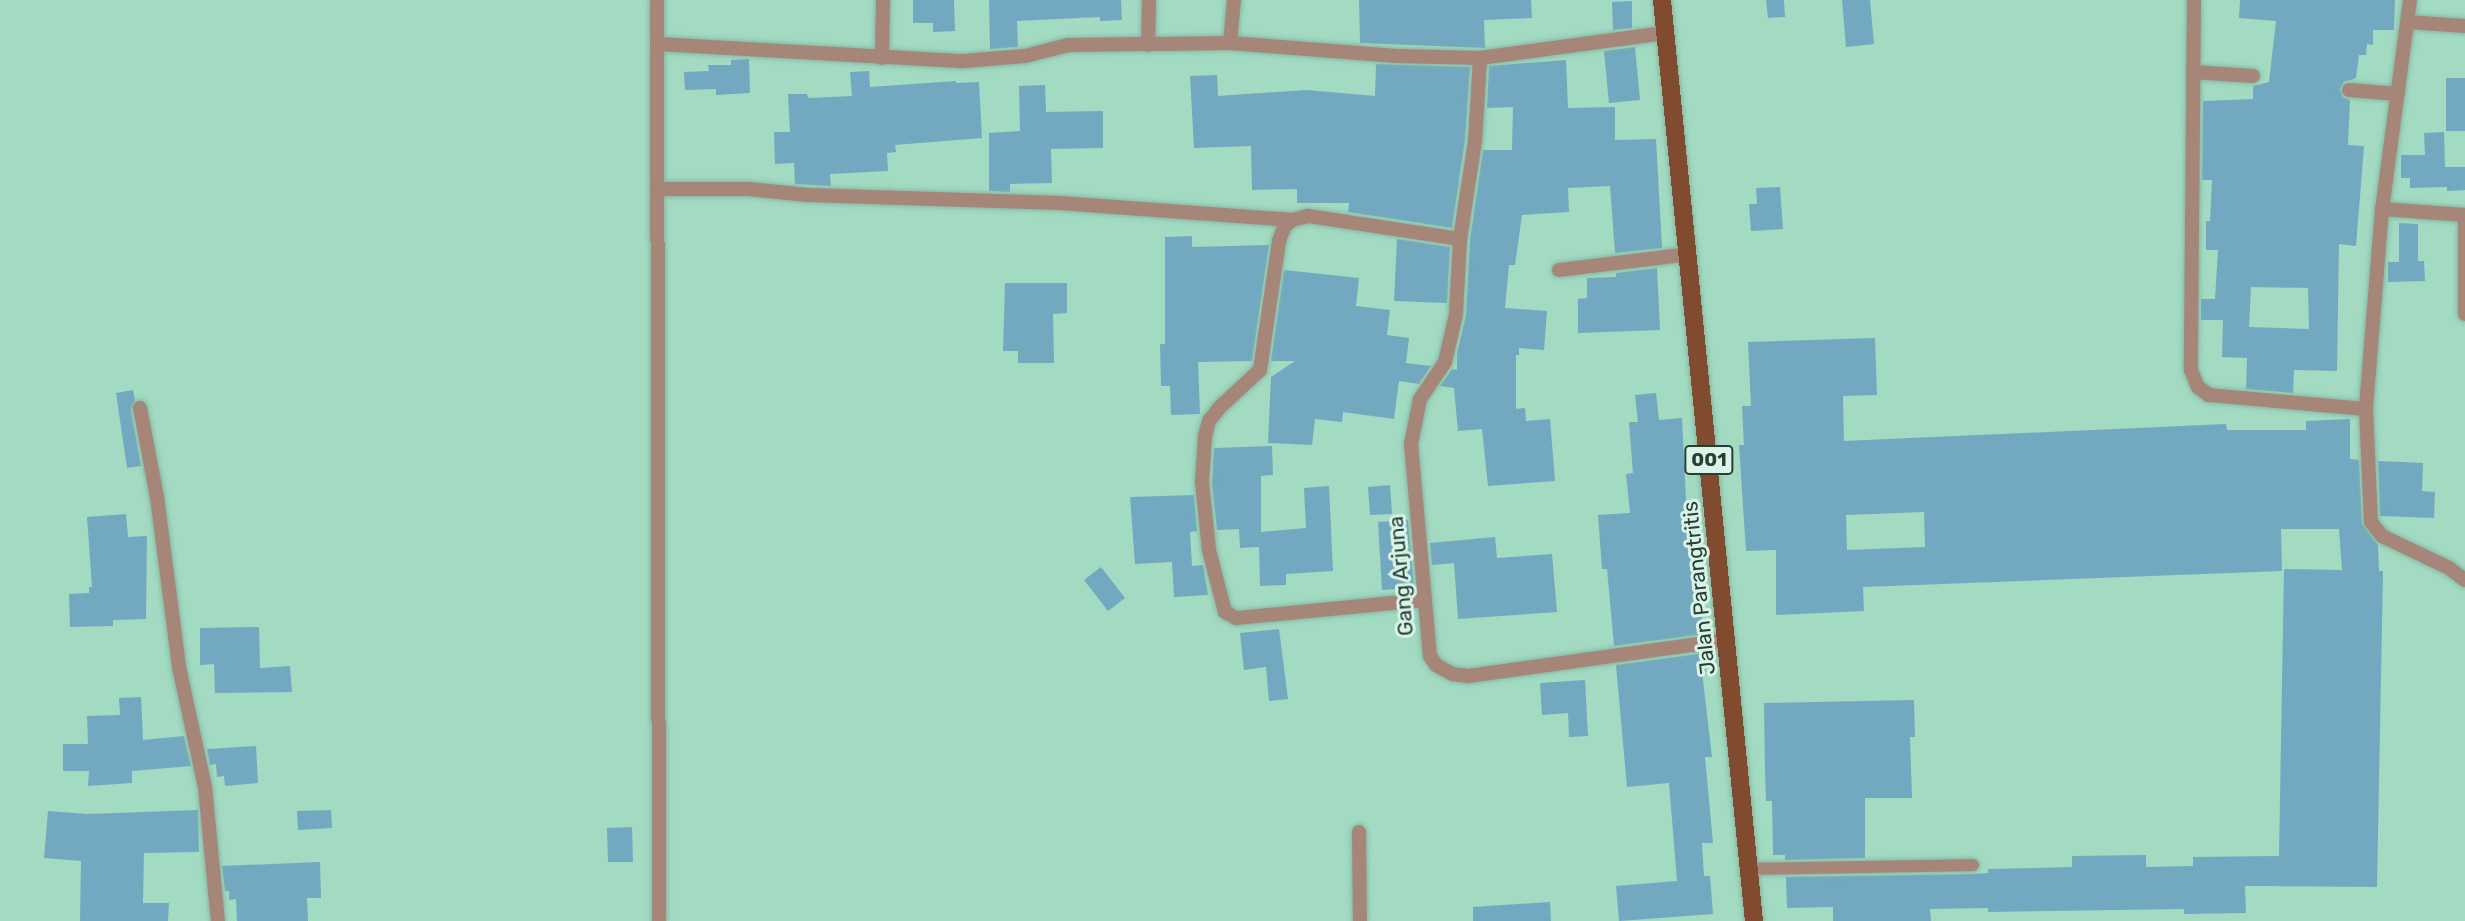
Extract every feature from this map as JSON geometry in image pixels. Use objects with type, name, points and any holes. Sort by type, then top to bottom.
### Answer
[{"type":"main road","name":"Jalan Parangtritis","points":[[1662,0],[1754,921]]},
{"type":"street","points":[[657,0],[659,921]]},
{"type":"street","points":[[882,58],[883,0]]},
{"type":"street","points":[[1148,45],[1149,0]]},
{"type":"street","points":[[1230,43],[1234,0]]},
{"type":"street","points":[[2193,0],[2191,370],[2198,387],[2209,395],[2366,409]]},
{"type":"street","points":[[2410,0],[2382,209],[2366,409],[2371,522],[2382,536],[2449,568],[2465,580]]},
{"type":"street","points":[[2407,22],[2465,26]]},
{"type":"street","points":[[657,44],[882,58],[999,60],[1068,45],[1230,43],[1396,56],[1480,58],[1665,33]]},
{"type":"street","points":[[659,189],[748,188],[808,195],[1060,203],[1292,220],[1308,216],[1460,239],[1475,141],[1480,58]]},
{"type":"street","points":[[2193,72],[2253,76]]},
{"type":"street","points":[[2349,90],[2398,94]]},
{"type":"street","points":[[2382,209],[2465,215]]},
{"type":"street","points":[[1292,220],[1284,227],[1279,242],[1260,370],[1219,408],[1209,421],[1205,436],[1202,482],[1209,550],[1221,603],[1225,612],[1236,618],[1424,600]]},
{"type":"street","points":[[2465,222],[2465,314]]},
{"type":"street","name":"Gang Arjuna","points":[[1460,239],[1456,314],[1445,362],[1420,399],[1412,444],[1430,656],[1436,665],[1452,674],[1468,676],[1727,640]]},
{"type":"street","points":[[1559,270],[1689,254]]},
{"type":"street","points":[[140,408],[157,498],[179,667],[205,787],[218,921]]},
{"type":"street","points":[[1359,832],[1360,921]]},
{"type":"lane","points":[[1749,869],[1973,865]]},
{"type":"building","points":[[913,0],[954,0],[955,31],[933,32],[933,23],[913,23]]},
{"type":"building","points":[[989,0],[1121,0],[1122,20],[1100,21],[1100,17],[1017,21],[1018,47],[990,49]]},
{"type":"building","points":[[1359,0],[1531,0],[1532,18],[1484,20],[1485,48],[1360,43]]},
{"type":"building","points":[[1766,0],[1784,0],[1785,17],[1768,18]]},
{"type":"building","points":[[1842,0],[1870,0],[1874,44],[1846,47]]},
{"type":"building","points":[[2240,0],[2395,0],[2394,30],[2373,30],[2373,45],[2367,44],[2366,55],[2359,55],[2356,78],[2344,82],[2340,89],[2343,97],[2350,100],[2348,145],[2364,146],[2356,246],[2339,244],[2337,371],[2294,370],[2293,393],[2246,389],[2247,358],[2222,357],[2223,320],[2201,320],[2201,299],[2215,299],[2218,250],[2206,250],[2206,221],[2210,221],[2212,180],[2202,180],[2203,101],[2253,99],[2253,86],[2269,82],[2276,21],[2239,18]],"holes":[[[2251,287],[2308,288],[2309,329],[2249,327]]]},
{"type":"building","points":[[1632,1],[1632,28],[1613,30],[1612,2]]},
{"type":"building","points":[[1635,47],[1640,100],[1609,103],[1604,51]]},
{"type":"building","points":[[749,59],[750,93],[716,95],[716,89],[685,90],[684,72],[709,71],[708,65],[731,65],[731,60]]},
{"type":"building","points":[[1566,60],[1568,108],[1615,107],[1615,140],[1656,139],[1662,248],[1615,253],[1610,186],[1568,188],[1569,212],[1522,215],[1515,265],[1509,265],[1505,308],[1547,311],[1544,350],[1519,348],[1519,355],[1516,355],[1516,409],[1525,408],[1526,421],[1550,419],[1555,481],[1488,486],[1482,429],[1458,431],[1454,388],[1440,386],[1452,369],[1457,370],[1457,353],[1466,315],[1470,240],[1483,150],[1512,150],[1513,107],[1487,108],[1489,66]]},
{"type":"building","points":[[1376,64],[1470,67],[1465,140],[1452,228],[1348,212],[1349,203],[1297,203],[1297,189],[1252,190],[1251,146],[1194,148],[1190,76],[1217,75],[1218,96],[1307,90],[1375,96]]},
{"type":"building","points":[[869,71],[870,87],[979,82],[982,138],[895,145],[896,152],[887,153],[888,171],[830,174],[831,186],[795,184],[794,163],[775,164],[774,132],[790,132],[788,94],[807,94],[808,98],[852,96],[850,72]]},
{"type":"building","points":[[2446,78],[2465,78],[2465,131],[2446,131]]},
{"type":"building","points":[[1045,85],[1046,112],[1103,111],[1103,148],[1051,149],[1052,183],[1010,184],[1010,192],[989,191],[989,133],[1020,131],[1019,86]]},
{"type":"building","points":[[2444,132],[2445,167],[2465,167],[2465,190],[2447,191],[2447,187],[2410,188],[2410,178],[2401,178],[2401,155],[2425,155],[2424,133]]},
{"type":"building","points":[[1780,187],[1783,229],[1751,231],[1749,204],[1757,204],[1756,188]]},
{"type":"building","points":[[2399,223],[2418,224],[2418,261],[2424,261],[2425,281],[2388,282],[2388,262],[2399,262]]},
{"type":"building","points":[[1192,236],[1192,247],[1269,245],[1252,361],[1198,362],[1200,414],[1171,415],[1170,386],[1161,386],[1160,344],[1165,344],[1165,237]]},
{"type":"building","points":[[1397,239],[1450,247],[1447,303],[1394,301]]},
{"type":"building","points":[[1657,268],[1660,330],[1578,333],[1578,299],[1587,298],[1587,278],[1616,277],[1616,273]]},
{"type":"building","points":[[1284,270],[1359,278],[1356,306],[1390,310],[1387,335],[1409,338],[1406,363],[1431,366],[1419,384],[1399,381],[1394,419],[1343,412],[1342,422],[1315,419],[1312,445],[1268,443],[1271,377],[1295,361],[1271,361]]},
{"type":"building","points":[[1005,283],[1067,283],[1067,313],[1053,314],[1054,363],[1018,363],[1018,351],[1003,351]]},
{"type":"building","points":[[1875,338],[1877,395],[1843,396],[1844,441],[2226,424],[2227,430],[2306,430],[2306,421],[2350,419],[2350,459],[2359,460],[2362,523],[2378,545],[2379,571],[2383,571],[2377,887],[2245,886],[2246,913],[2184,914],[2184,909],[1988,912],[1988,908],[1930,909],[1931,921],[1833,921],[1833,907],[1787,908],[1786,877],[1973,874],[1988,873],[1988,869],[2072,867],[2072,856],[2146,855],[2146,867],[2193,866],[2193,857],[2279,856],[2284,569],[2342,570],[2339,529],[2281,529],[2282,571],[1863,587],[1864,611],[1776,615],[1776,550],[1746,551],[1739,445],[1744,445],[1742,406],[1751,406],[1748,342]],"holes":[[[1924,512],[1925,547],[1847,550],[1846,515]]]},
{"type":"building","points":[[133,390],[135,400],[131,410],[141,466],[127,468],[116,393]]},
{"type":"building","points":[[1656,393],[1659,420],[1682,418],[1687,520],[1695,519],[1703,634],[1614,646],[1607,569],[1602,569],[1598,515],[1630,513],[1626,474],[1633,473],[1629,422],[1638,422],[1635,395]]},
{"type":"building","points":[[1272,446],[1273,475],[1261,476],[1261,532],[1306,528],[1304,488],[1329,486],[1333,571],[1286,574],[1286,585],[1260,586],[1259,547],[1240,548],[1239,529],[1217,530],[1212,484],[1214,448]]},
{"type":"building","points":[[2378,461],[2423,463],[2422,491],[2435,492],[2434,518],[2380,516]]},
{"type":"building","points":[[1390,485],[1392,514],[1370,515],[1368,487]]},
{"type":"building","points":[[1194,495],[1197,531],[1190,532],[1192,566],[1203,565],[1208,595],[1174,597],[1172,562],[1135,564],[1130,497]]},
{"type":"building","points":[[126,514],[128,537],[147,536],[146,619],[113,620],[113,626],[70,627],[69,594],[89,593],[89,587],[92,587],[87,517]]},
{"type":"building","points":[[1408,520],[1414,588],[1382,590],[1378,522]]},
{"type":"building","points":[[1495,537],[1497,558],[1552,554],[1557,612],[1458,619],[1454,563],[1432,565],[1430,543]]},
{"type":"building","points":[[1101,567],[1125,598],[1108,611],[1084,580]]},
{"type":"building","points":[[259,627],[260,668],[290,666],[292,692],[215,693],[214,664],[200,665],[200,628]]},
{"type":"building","points":[[1279,629],[1288,699],[1269,701],[1266,667],[1244,670],[1240,633]]},
{"type":"building","points":[[1705,653],[1706,671],[1702,672],[1712,757],[1705,757],[1713,843],[1702,843],[1704,876],[1710,876],[1713,914],[1619,921],[1616,886],[1677,881],[1669,783],[1627,787],[1616,665]]},
{"type":"building","points":[[1585,680],[1588,736],[1569,737],[1568,713],[1542,715],[1540,683]]},
{"type":"building","points":[[141,697],[143,740],[184,736],[191,766],[132,771],[132,783],[88,786],[89,771],[63,771],[63,744],[88,744],[87,716],[120,715],[119,698]]},
{"type":"building","points":[[1914,700],[1915,737],[1910,737],[1912,798],[1865,798],[1865,858],[1785,860],[1785,855],[1773,855],[1772,801],[1766,801],[1764,703]]},
{"type":"building","points":[[256,746],[258,783],[225,786],[224,776],[217,777],[216,764],[210,765],[207,749]]},
{"type":"building","points":[[198,810],[199,852],[144,853],[143,903],[169,903],[168,921],[80,921],[81,861],[44,858],[48,811],[87,814]]},
{"type":"building","points":[[331,810],[332,828],[298,830],[297,811]]},
{"type":"building","points":[[632,827],[633,862],[608,862],[607,828]]},
{"type":"building","points":[[320,862],[321,898],[307,898],[308,921],[237,921],[236,899],[229,900],[229,891],[225,891],[222,866]]},
{"type":"building","points":[[1550,902],[1551,921],[1473,921],[1473,907]]}]
